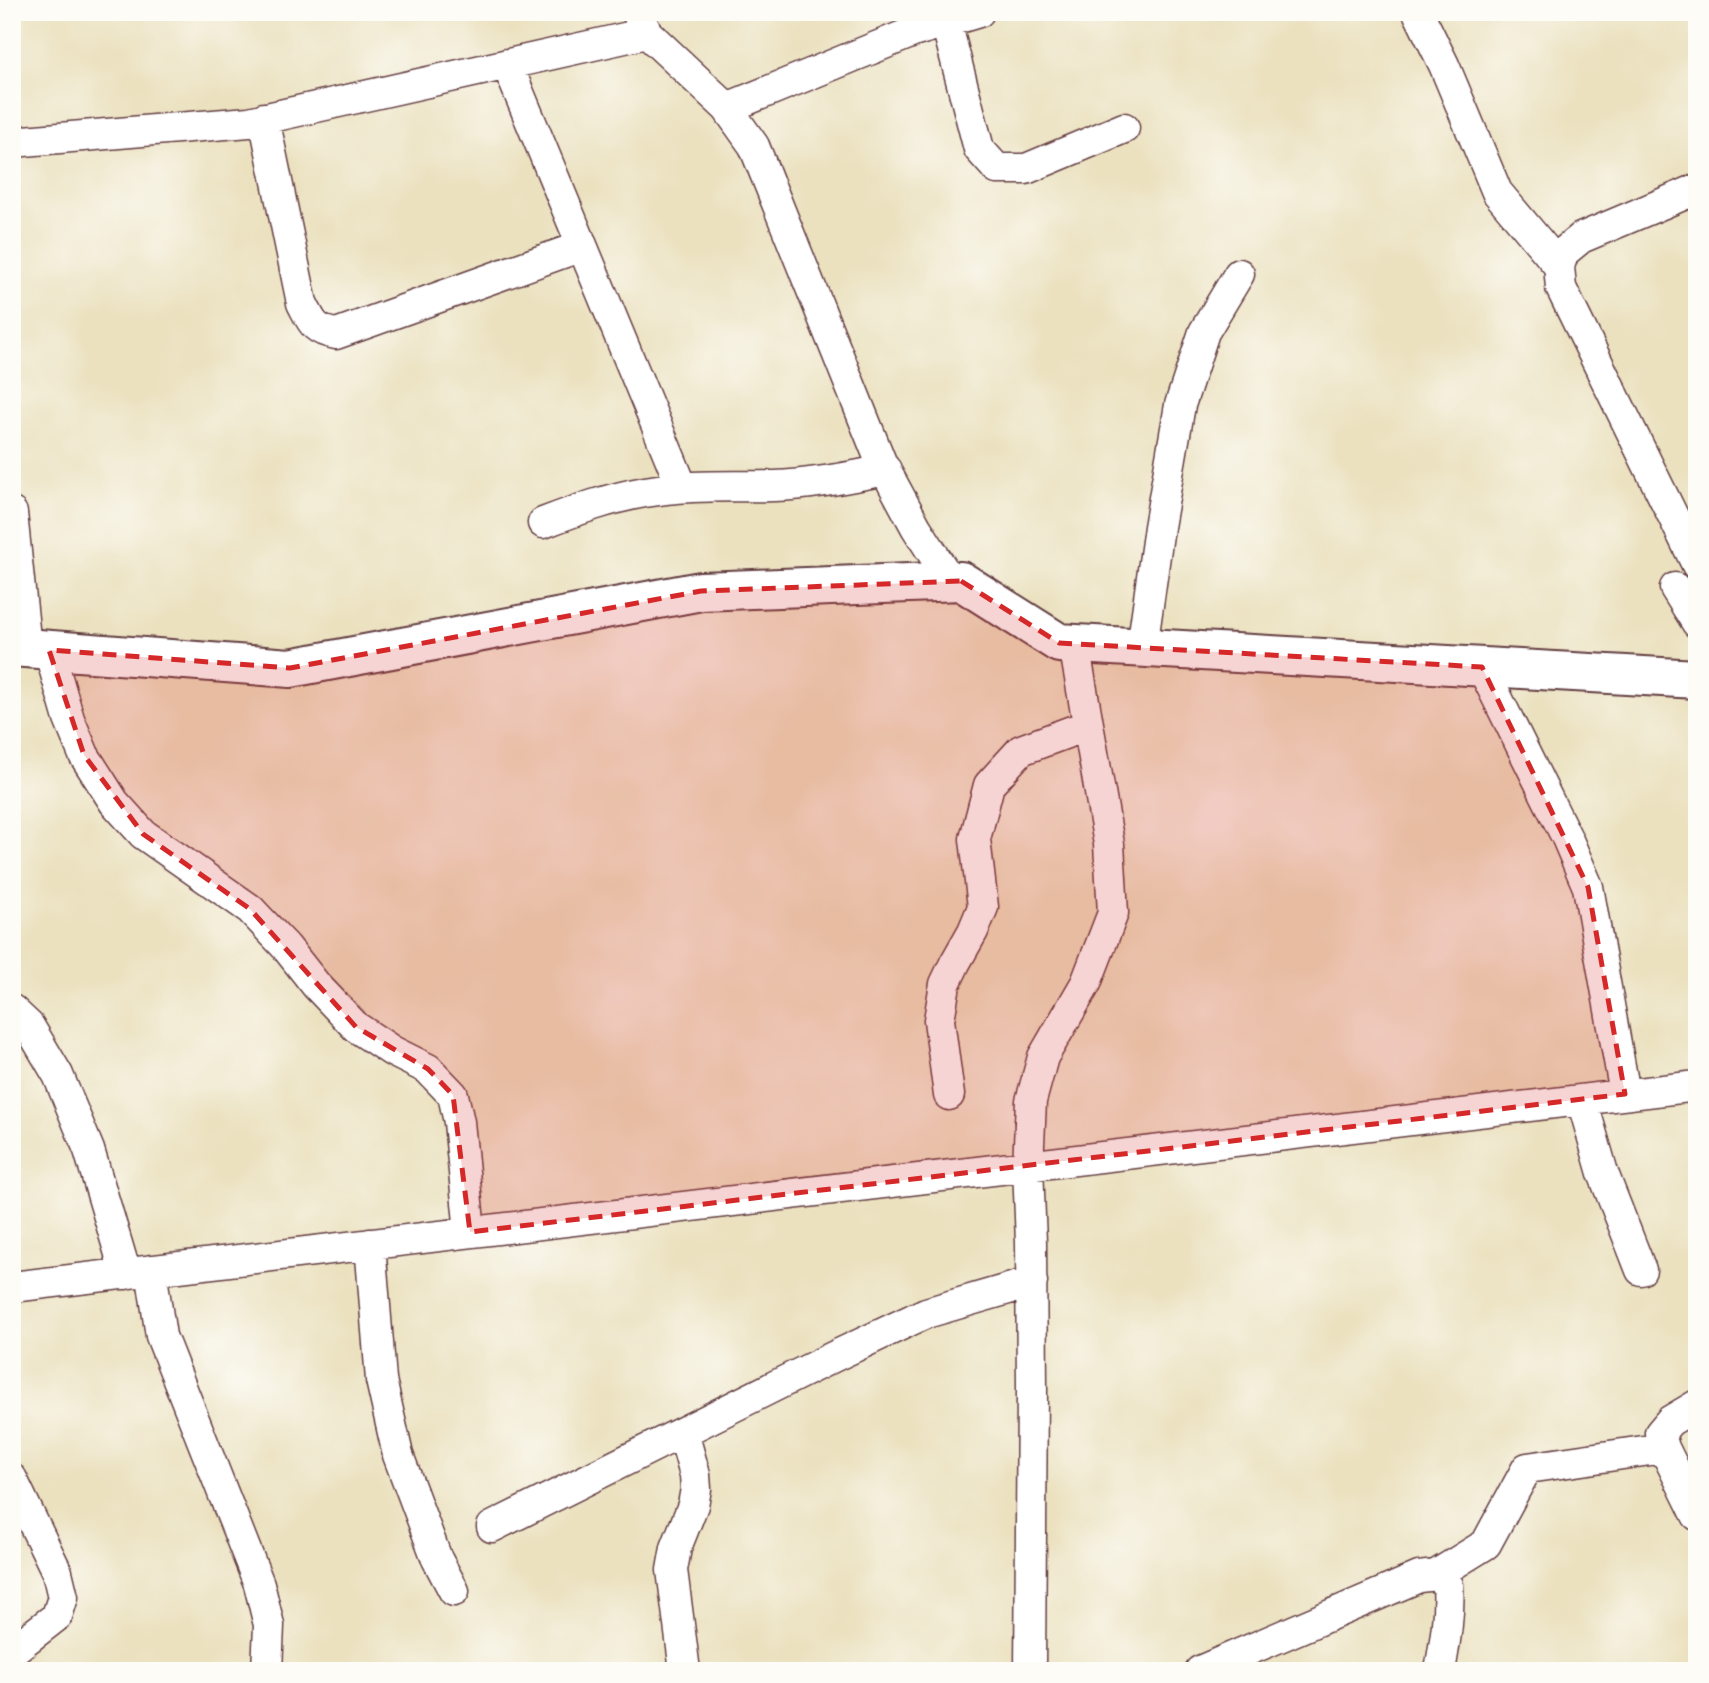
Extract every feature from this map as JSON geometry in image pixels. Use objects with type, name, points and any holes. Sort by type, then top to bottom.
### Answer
[{"type":"main road","points":[[29,648],[290,668],[701,591],[961,581],[1059,643],[1697,679]]},
{"type":"street","points":[[727,108],[913,32],[979,12]]},
{"type":"street","points":[[1418,12],[1444,65],[1497,192],[1559,266]]},
{"type":"street","points":[[12,142],[249,122],[507,64],[642,22],[727,108],[754,146],[871,440],[916,527],[951,582]]},
{"type":"street","points":[[946,22],[979,149],[997,169],[1026,169],[1124,128]]},
{"type":"street","points":[[507,64],[682,487]]},
{"type":"street","points":[[264,118],[302,303],[321,332],[336,334],[582,246]]},
{"type":"street","points":[[1697,189],[1581,238],[1564,252],[1559,266],[1561,288],[1697,565]]},
{"type":"street","points":[[1142,648],[1180,405],[1204,332],[1239,274]]},
{"type":"street","points":[[543,523],[596,503],[646,492],[696,486],[776,486],[886,470]]},
{"type":"street","points":[[12,513],[29,648],[69,719],[84,755],[114,802],[143,834],[250,909],[356,1027],[392,1051],[428,1069],[453,1095],[459,1122],[470,1233]]},
{"type":"street","points":[[1675,587],[1697,622]]},
{"type":"street","points":[[1030,1671],[1032,1282],[1028,1166],[1031,1101],[1043,1057],[1086,983],[1113,913],[1109,844],[1074,644]]},
{"type":"street","points":[[1482,667],[1567,838],[1588,887],[1625,1094]]},
{"type":"street","points":[[949,1095],[939,1020],[945,984],[983,907],[975,839],[989,785],[1021,750],[1088,725]]},
{"type":"street","points":[[12,1010],[29,1026],[58,1075],[139,1272],[161,1336],[259,1584],[269,1625],[267,1671]]},
{"type":"street","points":[[12,1287],[1697,1086]]},
{"type":"street","points":[[1582,1100],[1603,1173],[1642,1270]]},
{"type":"street","points":[[370,1244],[381,1380],[398,1455],[437,1559],[454,1591]]},
{"type":"street","points":[[492,1527],[926,1313],[1032,1282]]},
{"type":"street","points":[[1697,1405],[1670,1421],[1660,1433],[1664,1448],[1697,1515]]},
{"type":"street","points":[[683,1432],[695,1475],[696,1489],[693,1505],[676,1548],[672,1570],[685,1671]]},
{"type":"street","points":[[1200,1671],[1419,1577],[1436,1575],[1486,1544],[1527,1468],[1664,1448]]},
{"type":"street","points":[[12,1479],[57,1572],[63,1597],[57,1616],[12,1651]]},
{"type":"street","points":[[1436,1575],[1448,1585],[1449,1601],[1440,1671]]},
{"type":"highlighted area","points":[[961,581],[1059,643],[1482,667],[1588,887],[1625,1094],[470,1232],[453,1095],[428,1069],[356,1027],[250,909],[143,834],[84,755],[49,650],[290,668],[701,591]]}]
